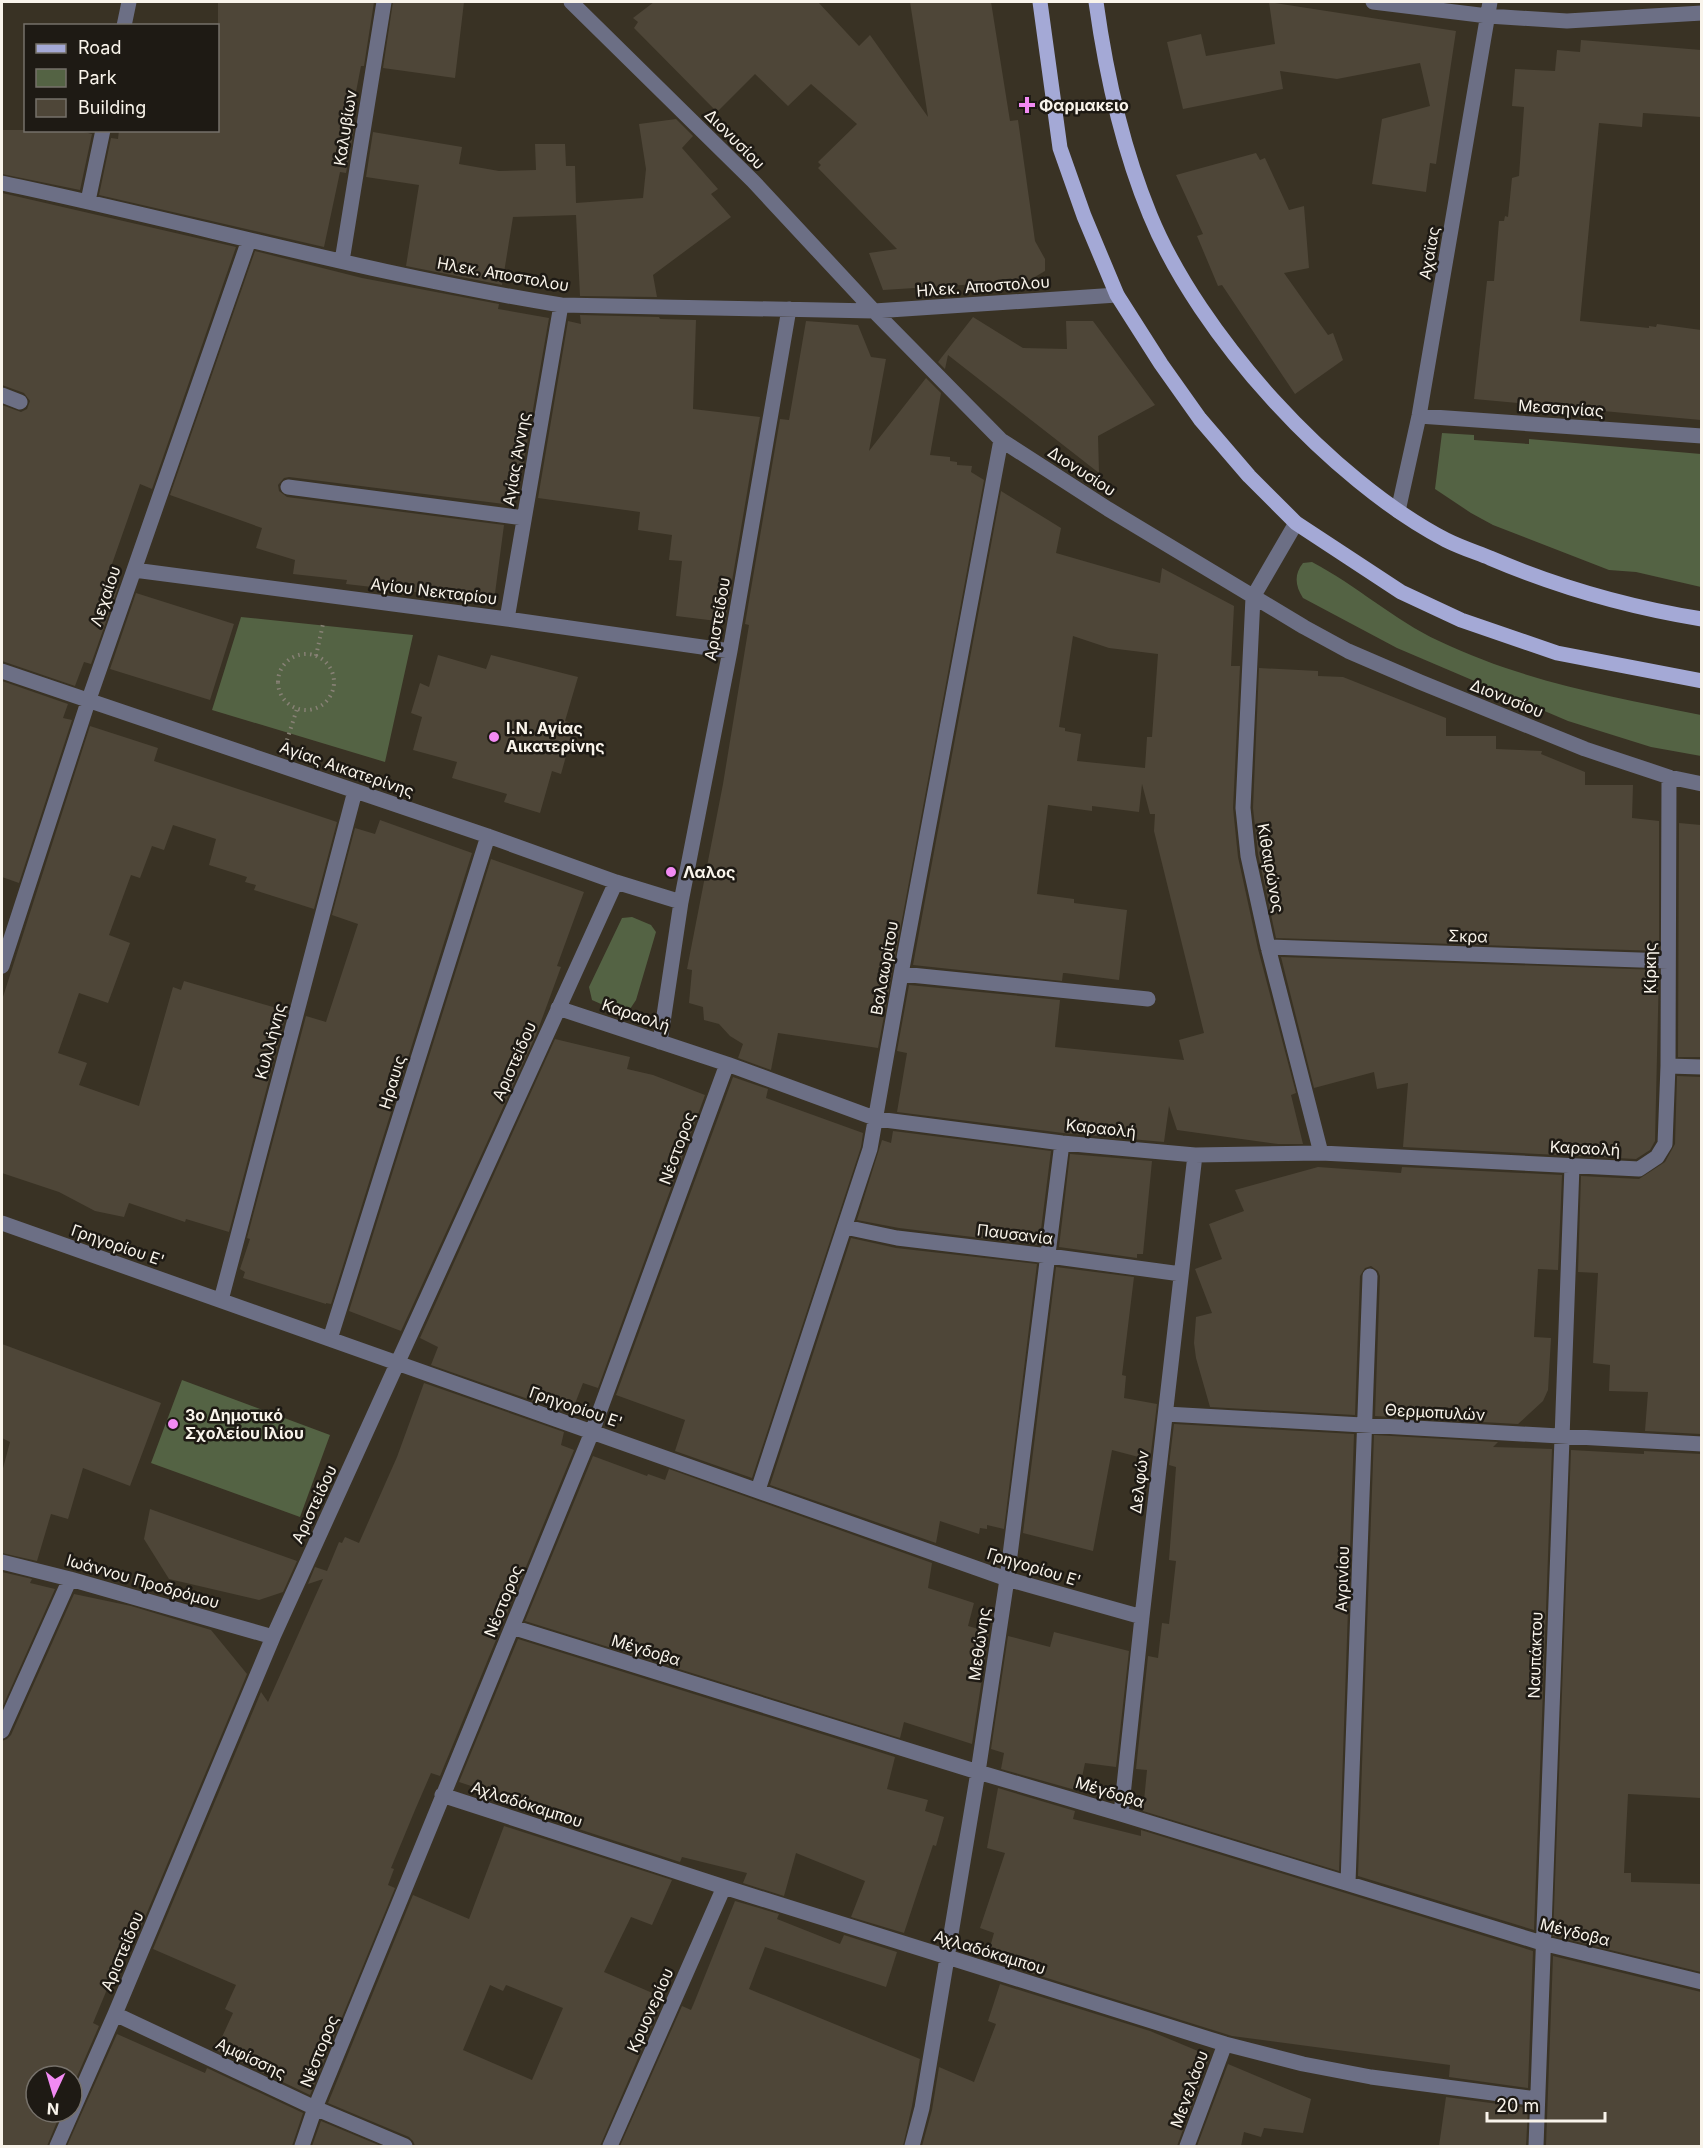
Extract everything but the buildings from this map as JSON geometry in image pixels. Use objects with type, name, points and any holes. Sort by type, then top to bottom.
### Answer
[{"type":"main road","points":[[1040,2],[1060,148],[1084,216],[1117,295],[1161,364],[1200,419],[1249,476],[1296,523],[1401,592],[1461,620],[1557,653],[1701,681]]},
{"type":"main road","points":[[1096,2],[1103,52],[1122,132],[1149,215],[1174,265],[1209,319],[1245,367],[1300,429],[1398,511],[1447,540],[1517,569],[1599,598],[1701,619]]},
{"type":"street","points":[[124,24],[129,2]]},
{"type":"street","name":"Καλυβίων","points":[[342,261],[384,2]]},
{"type":"street","name":"Διονυσίου","points":[[571,2],[753,181],[874,311],[1001,440],[1108,509],[1253,597],[1348,651],[1585,749],[1669,777],[1701,784]]},
{"type":"street","points":[[1373,2],[1489,9],[1567,21],[1701,13]]},
{"type":"street","name":"Αχαϊας","points":[[1398,511],[1419,416],[1489,9]]},
{"type":"street","points":[[88,201],[103,132]]},
{"type":"street","name":"Ηλεκ. Αποστολου","points":[[2,183],[342,261],[511,297],[561,305],[874,311],[1117,295]]},
{"type":"street","name":"Λεχαίου","points":[[2,966],[88,702],[249,240]]},
{"type":"street","name":"Αγίας Άννης","points":[[507,619],[561,305]]},
{"type":"street","name":"Αριστείδου","points":[[660,1042],[681,902],[730,651],[789,309]]},
{"type":"street","points":[[2,395],[20,402]]},
{"type":"street","name":"Μεσσηνίας","points":[[1419,416],[1701,436]]},
{"type":"street","name":"Βαλαωρίτου","points":[[758,1490],[845,1227],[870,1149],[877,1119],[901,974],[1001,440]]},
{"type":"street","points":[[288,487],[524,518]]},
{"type":"street","name":"Κιθαιρώνος","points":[[1296,523],[1253,597],[1243,808],[1248,856],[1268,946],[1321,1153]]},
{"type":"street","name":"Αγίου Νεκταρίου","points":[[134,570],[730,651]]},
{"type":"street","name":"Αγίας Αικατερίνης","points":[[2,671],[488,836],[616,882],[681,902]]},
{"type":"street","name":"Κίρκης","points":[[1657,1157],[1665,1144],[1668,1066],[1669,777]]},
{"type":"street","name":"Κυλλήνης","points":[[221,1300],[355,791]]},
{"type":"street","name":"Ηραυις","points":[[330,1339],[488,836]]},
{"type":"street","name":"Αριστείδου","points":[[57,2146],[115,2014],[273,1636],[616,882]]},
{"type":"street","name":"Σκρα","points":[[1268,946],[1668,961]]},
{"type":"street","points":[[901,974],[1148,999]]},
{"type":"street","name":"Καραολή","points":[[558,1008],[727,1064],[877,1119],[1062,1143],[1195,1155],[1321,1153],[1639,1168],[1657,1157]]},
{"type":"street","name":"Νέστορος","points":[[302,2146],[315,2108],[442,1795],[592,1432],[727,1064]]},
{"type":"street","points":[[1668,1066],[1701,1067]]},
{"type":"street","name":"Μεθώνης","points":[[912,2146],[922,2108],[978,1772],[1007,1579],[1062,1143]]},
{"type":"street","name":"Δελφών","points":[[1121,1814],[1195,1155]]},
{"type":"street","name":"Ναυπάκτου","points":[[1536,2146],[1572,1166]]},
{"type":"street","name":"Γρηγορίου Ε'","points":[[2,1223],[1007,1579],[1142,1617]]},
{"type":"street","name":"Παυσανία","points":[[845,1227],[897,1238],[1181,1274]]},
{"type":"street","name":"Αγρινίου","points":[[1348,1883],[1370,1276]]},
{"type":"street","name":"Θερμοπυλών","points":[[1166,1414],[1701,1444]]},
{"type":"street","name":"Ιωάννου Προδρόμου","points":[[2,1562],[273,1636]]},
{"type":"street","points":[[2,1731],[5,1714],[70,1579]]},
{"type":"street","name":"Μέγδοβα","points":[[512,1627],[978,1772],[1542,1943],[1701,1982]]},
{"type":"street","name":"Αχλαδόκαμπου","points":[[442,1795],[947,1958],[1225,2044],[1303,2064],[1371,2077],[1537,2099]]},
{"type":"street","name":"Κρυονερίου","points":[[610,2146],[724,1887]]},
{"type":"street","name":"Αμφίσσης","points":[[115,2014],[315,2108],[405,2146]]},
{"type":"street","name":"Μενελάου","points":[[1187,2146],[1225,2044]]},
{"type":"path","points":[[303,654],[316,656],[326,662],[333,673],[334,685],[331,697],[322,706],[310,711],[297,709],[286,702],[280,692],[278,679],[282,667],[291,658],[303,654]]},
{"type":"green space","points":[[1442,433],[1474,435],[1474,440],[1529,444],[1529,439],[1701,454],[1701,587],[1636,572],[1609,570],[1493,525],[1471,513],[1435,489]]},
{"type":"green space","points":[[1312,562],[1422,633],[1471,655],[1568,686],[1701,715],[1701,756],[1651,747],[1568,721],[1397,648],[1303,598],[1298,589],[1297,576],[1303,563]]},
{"type":"green space","points":[[241,617],[413,635],[385,762],[212,710]]},
{"type":"green space","points":[[632,917],[651,925],[656,932],[636,1000],[630,1009],[619,1012],[592,1000],[589,987],[622,918]]},
{"type":"green space","points":[[182,1380],[330,1435],[300,1517],[151,1463]]},
{"type":"place","name":"Φαρμακειο","points":[[1027,105]]},
{"type":"place","name":"Ι.Ν. Αγίας Αικατερίνης","points":[[494,737]]},
{"type":"place","name":"Λαλος","points":[[671,872]]},
{"type":"place","name":"3ο Δημοτικό Σχολείου Ιλίου","points":[[173,1424]]}]
